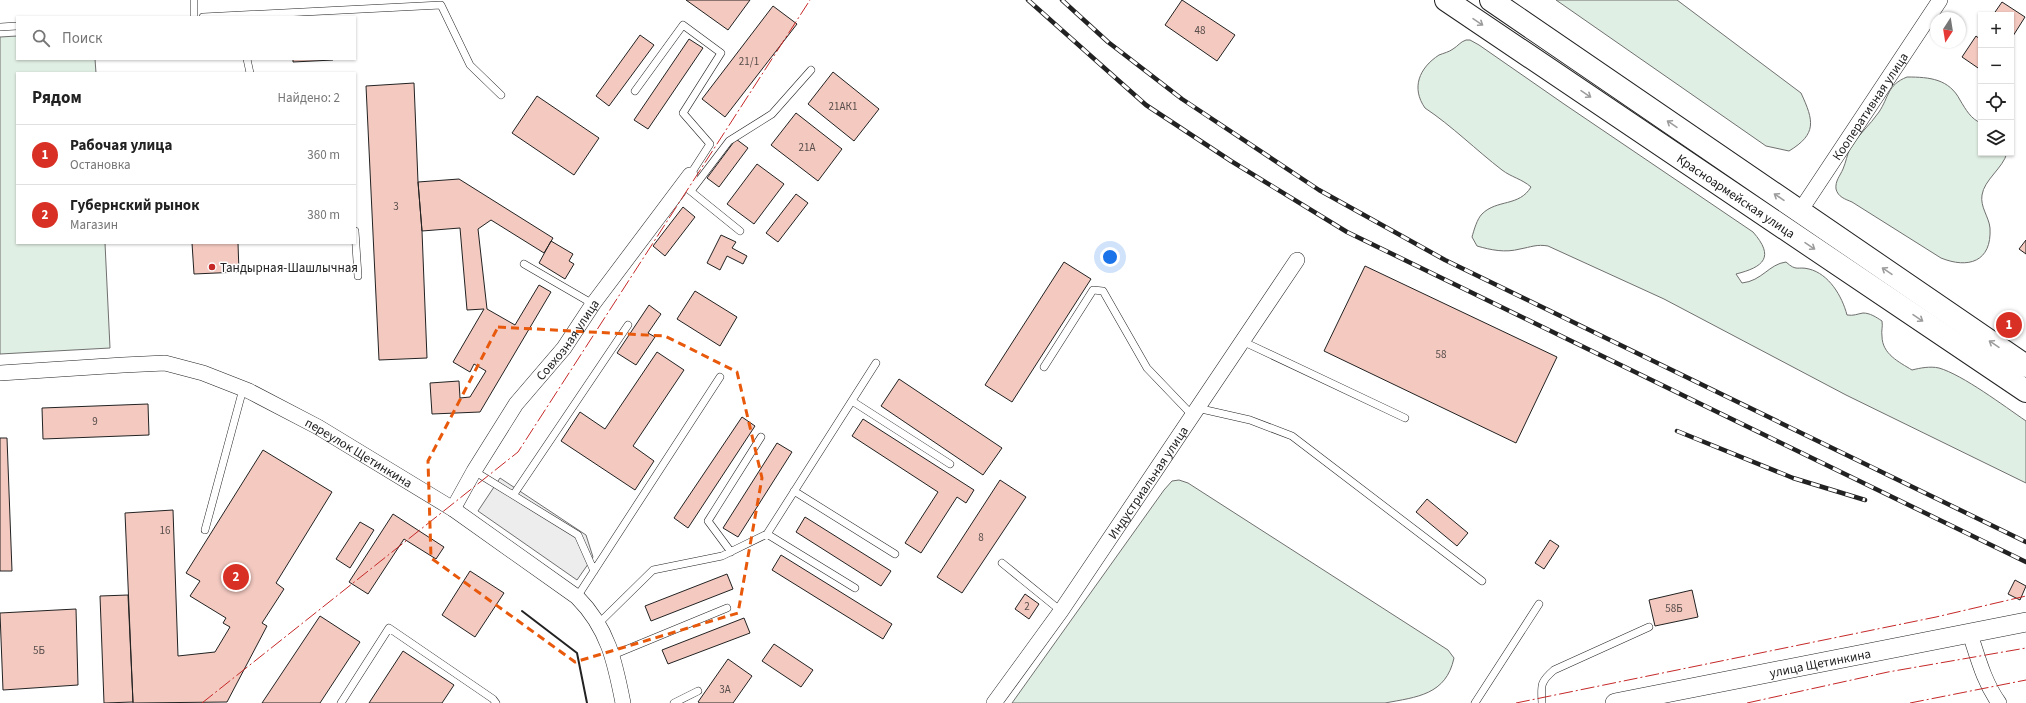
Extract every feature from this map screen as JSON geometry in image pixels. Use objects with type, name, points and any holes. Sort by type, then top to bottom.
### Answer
[{"type":"main road","name":"Красноармейская улица","points":[[1491,0],[2026,366]]},
{"type":"main road","name":"Красноармейская улица","points":[[1456,3],[2026,391]]},
{"type":"street","name":"Кооперативная улица","points":[[1800,211],[1940,0]]},
{"type":"street","name":"Совхозная улица","points":[[453,509],[474,471],[516,404],[556,358],[593,304],[688,184]]},
{"type":"street","name":"Индустриальная улица","points":[[994,703],[1061,611],[1297,260]]},
{"type":"street","name":"переулок Щетинкина","points":[[0,373],[123,364],[165,364],[203,373],[244,389],[318,427],[453,509],[577,597],[590,610],[599,623],[613,655],[624,703]]},
{"type":"street","name":"улица Щетинкина","points":[[1615,703],[2026,622]]},
{"type":"street","points":[[1970,634],[1982,673],[1991,693],[1999,703]]},
{"type":"lane","points":[[194,0],[194,16]]},
{"type":"lane","points":[[237,16],[441,5],[470,65],[502,96]]},
{"type":"lane","points":[[635,91],[683,25],[721,52],[683,113],[710,144],[688,184]]},
{"type":"lane","points":[[0,27],[16,26]]},
{"type":"lane","points":[[247,60],[250,72]]},
{"type":"lane","points":[[688,184],[729,141],[772,114],[811,70]]},
{"type":"lane","points":[[688,184],[740,231]]},
{"type":"lane","points":[[356,244],[358,276]]},
{"type":"lane","points":[[524,264],[593,304]]},
{"type":"lane","points":[[1044,367],[1093,290],[1103,291],[1147,368],[1195,412],[1250,420],[1292,436],[1482,581]]},
{"type":"lane","points":[[514,494],[628,325]]},
{"type":"lane","points":[[1242,341],[1405,418]]},
{"type":"lane","points":[[599,623],[654,570],[722,556],[767,534],[876,363]]},
{"type":"lane","points":[[577,597],[720,377]]},
{"type":"lane","points":[[205,530],[244,389]]},
{"type":"lane","points":[[852,401],[950,464]]},
{"type":"lane","points":[[731,552],[708,522],[761,437]]},
{"type":"lane","points":[[474,471],[578,534],[594,571]]},
{"type":"lane","points":[[794,491],[895,554]]},
{"type":"lane","points":[[767,534],[855,588]]},
{"type":"lane","points":[[1002,563],[1061,611]]},
{"type":"lane","points":[[1475,703],[1539,604]]},
{"type":"lane","points":[[613,655],[727,608]]},
{"type":"lane","points":[[1542,703],[1541,684],[1544,678],[1554,670],[1648,627]]},
{"type":"lane","points":[[341,703],[388,628],[493,699],[496,703]]},
{"type":"lane","points":[[675,703],[698,691]]},
{"type":"highlighted area","points":[[498,327],[665,336],[737,372],[762,478],[738,613],[575,662],[431,558],[428,461]]},
{"type":"green space","points":[[1556,0],[1677,0],[1801,93],[1809,111],[1809,133],[1805,139],[1789,151],[1766,146]]},
{"type":"green space","points":[[16,36],[16,60],[95,60],[96,72],[16,72],[16,244],[105,244],[110,348],[0,354],[0,37]]},
{"type":"green space","points":[[1466,40],[1470,40],[1479,45],[1753,232],[1764,248],[1765,254],[1763,260],[1754,268],[1736,274],[1742,283],[1749,282],[1780,263],[1786,262],[1795,268],[1805,268],[1816,272],[1823,276],[1834,287],[1842,300],[1847,315],[1866,313],[1882,321],[1883,342],[1888,353],[1892,357],[1912,370],[1932,367],[1939,368],[1960,377],[2026,421],[2026,483],[1846,395],[1664,299],[1548,246],[1544,245],[1503,251],[1477,246],[1472,237],[1480,216],[1494,206],[1520,198],[1531,187],[1502,170],[1445,122],[1425,108],[1421,101],[1418,93],[1419,79],[1426,66],[1439,55],[1448,52]]},
{"type":"green space","points":[[1907,77],[1923,78],[1944,83],[1956,93],[1969,114],[1978,121],[1978,156],[2006,156],[2002,164],[1983,190],[1983,208],[1990,228],[1990,240],[1987,249],[1976,260],[1960,263],[1941,258],[1842,197],[1837,192],[1837,181],[1850,148],[1879,112],[1889,92],[1900,80]]},
{"type":"green space","points":[[1179,480],[1188,483],[1448,650],[1454,658],[1450,670],[1444,680],[1437,687],[1419,696],[1385,703],[1012,703],[1164,490],[1172,481]]},
{"type":"shaded area","points":[[500,478],[586,535],[593,557],[577,580],[478,511]]},
{"type":"building","points":[[686,0],[750,0],[728,30]]},
{"type":"building","points":[[1182,0],[1235,35],[1217,61],[1165,25]]},
{"type":"building","points":[[2002,2],[2025,17],[2014,34],[2014,12],[1995,12]]},
{"type":"building","points":[[773,6],[797,24],[725,117],[702,99]]},
{"type":"building","points":[[640,35],[654,45],[609,106],[596,96]]},
{"type":"building","points":[[1976,36],[1978,38],[1978,68],[1962,57]]},
{"type":"building","points":[[689,39],[703,48],[648,129],[634,120]]},
{"type":"building","points":[[293,60],[333,60],[293,62]]},
{"type":"building","points":[[833,72],[879,109],[854,141],[808,104]]},
{"type":"building","points":[[414,83],[427,358],[379,360],[366,86]]},
{"type":"building","points":[[537,96],[599,138],[574,175],[512,133]]},
{"type":"building","points":[[796,113],[842,149],[818,181],[771,145]]},
{"type":"building","points":[[736,139],[748,148],[719,187],[707,178]]},
{"type":"building","points":[[757,164],[784,184],[754,224],[727,204]]},
{"type":"building","points":[[459,179],[553,238],[544,253],[491,220],[478,229],[487,309],[515,325],[539,285],[551,292],[480,412],[432,414],[430,383],[459,381],[460,398],[470,397],[486,371],[474,364],[470,372],[453,362],[484,309],[467,310],[460,228],[422,231],[418,182]]},
{"type":"building","points":[[796,194],[808,203],[778,242],[766,233]]},
{"type":"building","points":[[683,207],[695,217],[665,256],[653,246]]},
{"type":"building","points":[[721,235],[736,242],[732,248],[747,256],[743,264],[727,256],[720,270],[707,263]]},
{"type":"building","points":[[2026,240],[2026,254],[2019,249]]},
{"type":"building","points":[[551,241],[573,254],[569,261],[574,264],[565,279],[539,263]]},
{"type":"building","points":[[192,244],[238,244],[239,272],[194,274]]},
{"type":"building","points":[[1064,262],[1091,279],[1012,402],[985,385]]},
{"type":"building","points":[[1365,266],[1557,357],[1516,443],[1324,351]]},
{"type":"building","points":[[695,291],[737,317],[720,346],[677,319]]},
{"type":"building","points":[[649,305],[661,314],[648,333],[655,337],[636,365],[617,353]]},
{"type":"building","points":[[657,352],[684,370],[633,446],[654,461],[635,490],[561,441],[580,412],[605,429]]},
{"type":"building","points":[[899,379],[1002,448],[983,475],[881,406]]},
{"type":"building","points":[[148,404],[149,435],[43,439],[42,408]]},
{"type":"building","points":[[742,417],[755,426],[688,528],[674,518]]},
{"type":"building","points":[[863,419],[974,490],[966,503],[957,497],[921,553],[905,543],[938,492],[852,436]]},
{"type":"building","points":[[0,438],[7,438],[12,571],[0,571]]},
{"type":"building","points":[[777,443],[792,452],[738,537],[723,528]]},
{"type":"building","points":[[263,450],[332,492],[276,583],[284,589],[262,623],[267,626],[227,702],[133,703],[125,513],[173,510],[178,656],[215,652],[230,627],[223,623],[226,618],[190,596],[200,581],[186,573]]},
{"type":"building","points":[[1000,480],[1026,497],[962,593],[937,577]]},
{"type":"building","points":[[1427,499],[1468,533],[1457,546],[1416,512]]},
{"type":"building","points":[[393,514],[444,547],[436,559],[404,539],[368,594],[349,582]]},
{"type":"building","points":[[805,517],[891,571],[881,586],[796,532]]},
{"type":"building","points":[[360,522],[374,530],[350,568],[336,559]]},
{"type":"building","points":[[1550,540],[1559,546],[1544,569],[1535,563]]},
{"type":"building","points":[[781,555],[892,624],[883,639],[772,570]]},
{"type":"building","points":[[470,571],[504,593],[475,637],[442,615]]},
{"type":"building","points":[[727,574],[733,589],[651,621],[645,606]]},
{"type":"building","points":[[2015,580],[2026,586],[2020,600],[2008,594]]},
{"type":"building","points":[[1692,590],[1698,617],[1655,626],[1649,600]]},
{"type":"building","points":[[1025,594],[1039,604],[1029,619],[1015,609]]},
{"type":"building","points":[[128,595],[133,702],[104,703],[100,596]]},
{"type":"building","points":[[76,609],[78,685],[3,690],[0,613]]},
{"type":"building","points":[[320,616],[360,642],[320,703],[262,703]]},
{"type":"building","points":[[744,618],[750,633],[668,664],[662,650]]},
{"type":"building","points":[[774,644],[813,670],[801,687],[762,661]]},
{"type":"building","points":[[403,651],[454,685],[442,703],[369,703]]},
{"type":"building","points":[[728,659],[752,676],[733,703],[698,702]]},
{"type":"railway","points":[[1028,0],[1146,105],[1231,161],[1347,232],[2026,562]]},
{"type":"railway","points":[[1062,0],[1108,42],[1182,99],[1319,190],[1445,260],[2026,542]]},
{"type":"railway","points":[[1677,431],[1793,478],[1865,500]]},
{"type":"wall","points":[[522,611],[577,653],[587,703]]},
{"type":"power","points":[[202,703],[518,452],[810,0]]},
{"type":"power","points":[[1516,703],[1936,617],[2026,596]]},
{"type":"power","points":[[1747,703],[1888,672],[2026,648]]},
{"type":"power","points":[[1910,703],[2026,680]]},
{"type":"place","name":"Тандырная-Шашлычная","points":[[212,267]]},
{"type":"place","name":"Рабочая улица","points":[[2009,325]]},
{"type":"place","name":"Губернский рынок","points":[[236,577]]}]
